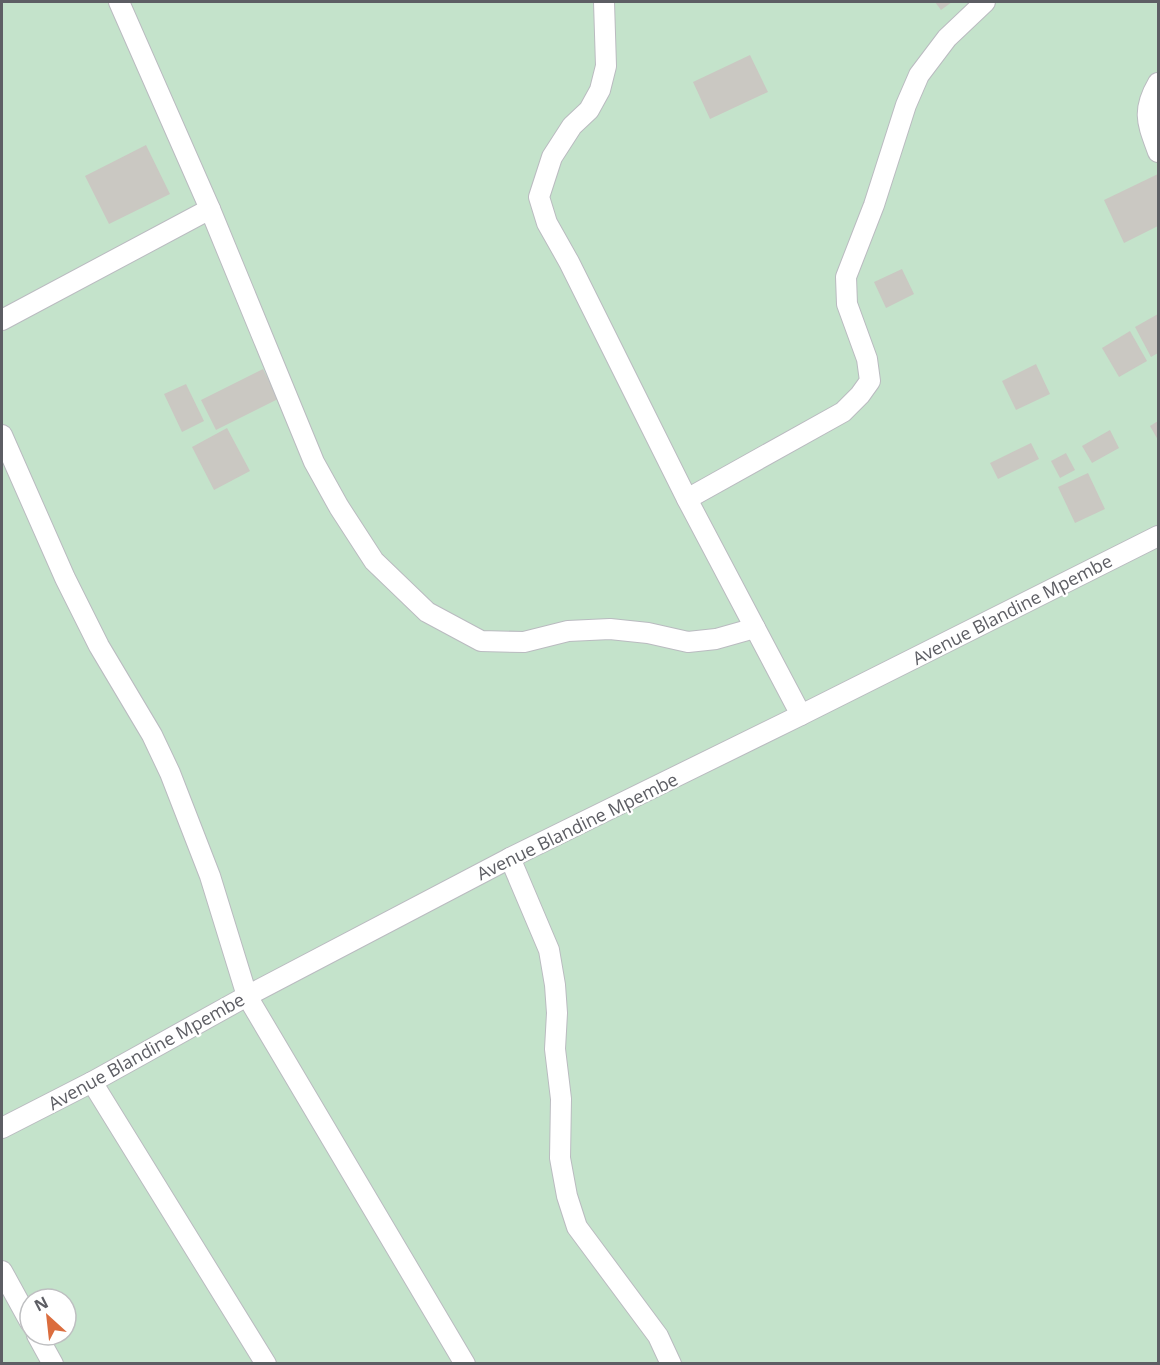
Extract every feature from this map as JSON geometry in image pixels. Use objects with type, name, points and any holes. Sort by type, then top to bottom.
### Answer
[{"type":"street","points":[[119,2],[210,209],[319,471],[374,561],[426,612],[481,641],[524,642],[568,631],[610,629],[648,633],[688,642],[716,639],[755,628]]},
{"type":"street","points":[[604,2],[606,66],[600,90],[589,110],[572,126],[552,157],[539,197],[547,223],[569,262],[687,499],[801,715]]},
{"type":"street","points":[[687,499],[843,412],[861,395],[870,381],[867,359],[846,304],[846,277],[874,205],[906,105],[919,75],[947,38],[985,2]]},
{"type":"street","points":[[1158,83],[1152,94],[1147,120],[1158,153]]},
{"type":"street","points":[[2,320],[210,209]]},
{"type":"street","points":[[2,435],[65,578],[99,646],[152,735],[170,773],[210,876],[247,996],[465,1364]]},
{"type":"street","name":"Avenue Blandine Mpembe","points":[[2,1128],[510,858],[1158,536]]},
{"type":"street","points":[[510,858],[549,950],[553,973],[557,1013],[555,1049],[561,1099],[560,1158],[567,1196],[577,1227],[653,1329],[671,1364]]},
{"type":"street","points":[[92,1082],[266,1364]]},
{"type":"street","points":[[2,1271],[18,1300]]},
{"type":"street","points":[[44,1347],[53,1364]]},
{"type":"green space","points":[[2,2],[1158,2],[1158,1363],[2,1364]]},
{"type":"building","points":[[935,2],[952,2],[941,10]]},
{"type":"building","points":[[750,55],[768,92],[710,119],[693,82]]},
{"type":"building","points":[[146,145],[170,194],[109,224],[85,176]]},
{"type":"building","points":[[1158,174],[1158,226],[1124,243],[1104,200]]},
{"type":"building","points":[[902,269],[914,294],[886,308],[874,282]]},
{"type":"building","points":[[1158,314],[1158,353],[1151,357],[1135,327]]},
{"type":"building","points":[[1130,331],[1147,361],[1119,377],[1102,348]]},
{"type":"building","points":[[1036,364],[1050,394],[1016,410],[1002,381]]},
{"type":"building","points":[[263,369],[278,399],[216,430],[201,400]]},
{"type":"building","points":[[186,384],[204,421],[182,432],[164,394]]},
{"type":"building","points":[[1158,421],[1158,440],[1150,426]]},
{"type":"building","points":[[227,428],[250,471],[214,490],[192,447]]},
{"type":"building","points":[[1110,430],[1119,448],[1092,463],[1082,446]]},
{"type":"building","points":[[1031,443],[1039,459],[998,479],[990,463]]},
{"type":"building","points":[[1066,453],[1075,470],[1060,478],[1051,461]]},
{"type":"building","points":[[1088,473],[1105,509],[1075,523],[1058,487]]}]
